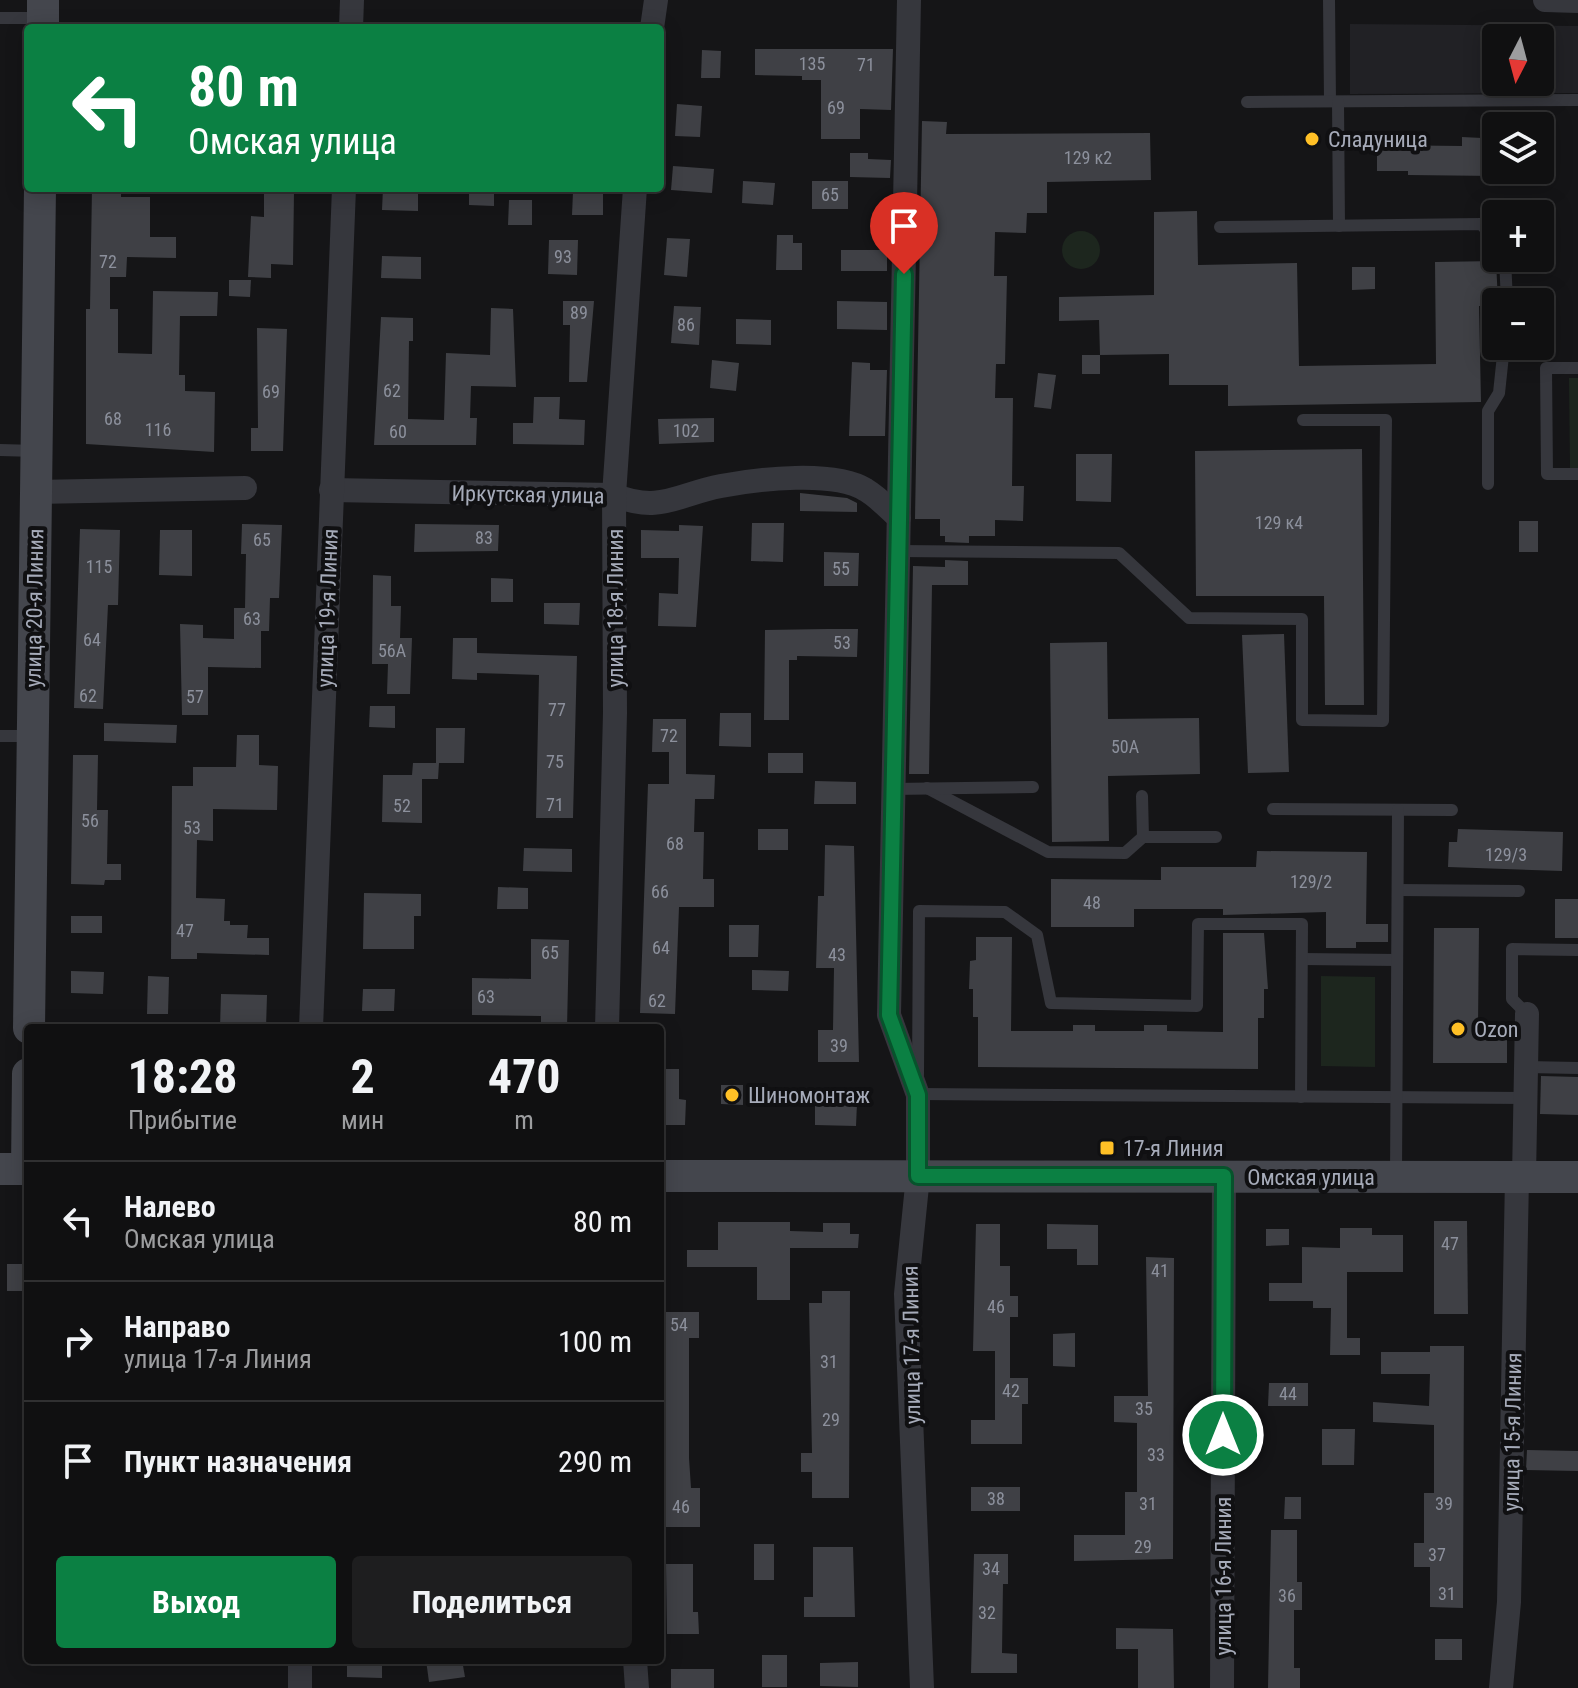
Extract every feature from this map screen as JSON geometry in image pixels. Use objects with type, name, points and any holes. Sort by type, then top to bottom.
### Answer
[{"type":"main road","name":"улица 20-я Линия","points":[[29,1024],[40,192]]},
{"type":"main road","points":[[18,1169],[24,1112]]},
{"type":"main road","name":"Омская улица","points":[[664,1176],[1578,1177]]},
{"type":"street","points":[[351,24],[352,0]]},
{"type":"street","points":[[653,24],[656,0]]},
{"type":"street","name":"улица 17-я Линия","points":[[909,0],[889,1015],[918,1095],[918,1176],[906,1294],[922,1688]]},
{"type":"street","points":[[1545,0],[1578,1]]},
{"type":"street","name":"улица 19-я Линия","points":[[311,1024],[344,192]]},
{"type":"street","name":"улица 18-я Линия","points":[[607,1024],[615,713],[614,495],[635,192]]},
{"type":"street","name":"Иркутская улица","points":[[331,490],[614,495],[635,503],[656,504],[720,486],[804,477],[839,479],[866,490],[899,518]]},
{"type":"street","points":[[35,492],[245,488]]},
{"type":"street","name":"улица 15-я Линия","points":[[1501,1688],[1509,1602],[1527,1014]]},
{"type":"street","name":"улица 16-я Линия","points":[[1222,1688],[1224,1176]]},
{"type":"street","points":[[300,1664],[300,1688]]},
{"type":"street","points":[[635,1664],[637,1688]]},
{"type":"lane","points":[[1329,0],[1339,226]]},
{"type":"lane","points":[[0,18],[43,15]]},
{"type":"lane","points":[[1247,102],[1578,100]]},
{"type":"lane","points":[[1220,227],[1482,225]]},
{"type":"lane","points":[[1488,484],[1488,411],[1499,393],[1503,360]]},
{"type":"lane","points":[[1578,368],[1546,368],[1546,383],[1547,474],[1578,474]]},
{"type":"lane","points":[[898,551],[1119,553],[1189,618],[1302,619],[1302,720],[1383,721],[1386,420],[1303,420]]},
{"type":"lane","points":[[0,450],[36,451]]},
{"type":"lane","points":[[0,736],[33,736]]},
{"type":"lane","points":[[893,789],[1033,787]]},
{"type":"lane","points":[[927,788],[1048,852],[1125,853],[1143,837],[1216,837]]},
{"type":"lane","points":[[1142,796],[1143,837]]},
{"type":"lane","points":[[1273,809],[1452,810]]},
{"type":"lane","points":[[1396,1177],[1398,810]]},
{"type":"lane","points":[[1398,890],[1519,891]]},
{"type":"lane","points":[[1301,1097],[1302,924],[1198,924],[1197,1006],[1051,1003],[1037,935],[1005,912],[919,911],[918,1095],[1396,1098],[1525,1098]]},
{"type":"lane","points":[[1527,1014],[1512,999],[1512,949],[1578,950]]},
{"type":"lane","points":[[1302,959],[1397,960]]},
{"type":"lane","points":[[1526,1067],[1578,1068]]},
{"type":"shaded area","points":[[1350,24],[1482,25],[1482,93],[1350,94]]},
{"type":"shaded area","points":[[1554,26],[1578,26],[1578,93],[1554,93]]},
{"type":"shaded area","points":[[1081,231],[1094,237],[1100,250],[1094,263],[1081,269],[1068,263],[1062,250],[1068,237]]},
{"type":"shaded area","points":[[1569,378],[1578,378],[1578,468],[1570,468]]},
{"type":"shaded area","points":[[1321,976],[1375,977],[1375,1067],[1321,1066]]},
{"type":"building","points":[[755,49],[893,49],[891,110],[860,109],[860,139],[821,139],[821,80],[802,80],[802,76],[755,75]]},
{"type":"building","points":[[702,50],[721,51],[720,78],[701,78]]},
{"type":"building","points":[[677,104],[702,106],[700,137],[675,136]]},
{"type":"building","points":[[922,121],[947,122],[946,134],[1150,133],[1151,180],[1047,182],[1047,213],[1027,213],[1026,233],[995,232],[994,276],[1007,276],[1005,364],[996,364],[995,398],[1013,398],[1012,486],[1024,486],[1023,521],[995,520],[995,536],[969,536],[969,543],[945,542],[945,536],[940,536],[940,519],[915,519]]},
{"type":"building","points":[[1462,137],[1482,138],[1482,176],[1408,175],[1408,171],[1377,171],[1377,145],[1462,146]]},
{"type":"building","points":[[850,153],[868,153],[868,159],[891,160],[890,178],[850,177]]},
{"type":"building","points":[[673,166],[714,169],[712,193],[671,190]]},
{"type":"building","points":[[743,181],[775,183],[773,205],[742,203]]},
{"type":"building","points":[[812,181],[848,181],[848,209],[812,209]]},
{"type":"building","points":[[92,192],[121,192],[121,197],[150,197],[150,237],[176,237],[176,258],[127,257],[126,277],[110,277],[110,309],[118,309],[118,353],[152,354],[153,291],[218,292],[217,316],[180,316],[179,375],[185,375],[185,391],[215,392],[214,452],[86,444],[86,309],[90,309]]},
{"type":"building","points":[[264,192],[294,192],[293,265],[271,264],[271,278],[248,277],[251,216],[264,217]]},
{"type":"building","points":[[383,192],[418,192],[418,211],[382,210]]},
{"type":"building","points":[[469,192],[494,192],[494,206],[469,205]]},
{"type":"building","points":[[573,192],[603,193],[603,215],[572,215]]},
{"type":"building","points":[[509,200],[532,200],[532,225],[508,225]]},
{"type":"building","points":[[1197,211],[1198,265],[1297,263],[1299,366],[1436,364],[1435,262],[1482,261],[1482,272],[1497,272],[1497,288],[1482,288],[1482,306],[1479,306],[1481,402],[1228,406],[1228,385],[1169,385],[1169,354],[1100,355],[1099,320],[1059,321],[1059,297],[1154,295],[1154,212]]},
{"type":"building","points":[[777,235],[793,235],[793,243],[802,243],[802,270],[776,270]]},
{"type":"building","points":[[667,238],[690,239],[687,277],[664,275]]},
{"type":"building","points":[[549,240],[578,240],[577,275],[548,274]]},
{"type":"building","points":[[841,250],[887,250],[887,271],[841,271]]},
{"type":"building","points":[[382,256],[421,257],[421,279],[381,278]]},
{"type":"building","points":[[1352,267],[1375,267],[1375,289],[1352,290]]},
{"type":"building","points":[[229,280],[251,280],[250,297],[229,296]]},
{"type":"building","points":[[563,301],[594,301],[587,382],[569,382],[570,325],[563,325]]},
{"type":"building","points":[[837,301],[887,302],[887,330],[837,329]]},
{"type":"building","points":[[674,306],[701,307],[699,345],[671,343]]},
{"type":"building","points":[[491,308],[513,309],[516,387],[471,386],[470,418],[477,418],[476,445],[374,445],[381,317],[413,318],[413,341],[409,341],[408,419],[444,420],[446,353],[490,355]]},
{"type":"building","points":[[736,319],[771,320],[771,345],[736,344]]},
{"type":"building","points":[[257,328],[287,329],[283,451],[251,451],[251,428],[258,428]]},
{"type":"building","points":[[1082,355],[1100,355],[1100,374],[1082,374]]},
{"type":"building","points":[[712,360],[739,363],[736,391],[710,388]]},
{"type":"building","points":[[852,362],[870,363],[870,370],[887,370],[885,436],[849,436]]},
{"type":"building","points":[[1038,373],[1056,375],[1051,409],[1034,407]]},
{"type":"building","points":[[534,397],[560,397],[559,419],[585,420],[584,445],[513,444],[513,423],[533,423]]},
{"type":"building","points":[[714,418],[714,442],[659,444],[658,419]]},
{"type":"building","points":[[1362,449],[1364,705],[1325,705],[1324,596],[1196,596],[1195,451]]},
{"type":"building","points":[[1076,454],[1112,454],[1111,502],[1076,501]]},
{"type":"building","points":[[800,493],[847,498],[857,503],[857,512],[800,511]]},
{"type":"building","points":[[1519,521],[1538,521],[1538,552],[1519,552]]},
{"type":"building","points":[[752,523],[784,523],[783,562],[751,561]]},
{"type":"building","points":[[242,524],[282,525],[279,598],[270,598],[269,631],[261,631],[261,668],[208,667],[208,715],[182,715],[180,624],[203,625],[203,638],[234,639],[234,608],[245,608],[246,554],[241,554]]},
{"type":"building","points":[[415,524],[499,525],[498,551],[414,552]]},
{"type":"building","points":[[679,525],[703,526],[696,627],[658,626],[659,593],[678,594],[679,558],[641,558],[641,530],[679,531]]},
{"type":"building","points":[[80,529],[120,530],[118,605],[108,605],[103,709],[74,708]]},
{"type":"building","points":[[160,530],[192,530],[192,576],[159,575]]},
{"type":"building","points":[[824,552],[859,553],[858,586],[824,586]]},
{"type":"building","points":[[945,560],[968,561],[968,585],[932,585],[929,774],[909,774],[913,566],[945,567]]},
{"type":"building","points":[[373,575],[391,576],[391,606],[401,606],[400,638],[412,638],[410,694],[387,694],[388,664],[372,664]]},
{"type":"building","points":[[491,578],[513,579],[513,602],[491,602]]},
{"type":"building","points":[[544,603],[580,603],[579,625],[544,624]]},
{"type":"building","points":[[858,629],[857,657],[797,656],[797,660],[789,660],[789,720],[764,720],[765,630]]},
{"type":"building","points":[[1284,634],[1289,772],[1248,773],[1242,635]]},
{"type":"building","points":[[453,638],[477,638],[477,653],[577,656],[573,818],[536,818],[539,675],[477,673],[477,680],[452,679]]},
{"type":"building","points":[[1107,642],[1108,719],[1199,718],[1200,774],[1108,776],[1109,841],[1052,842],[1050,643]]},
{"type":"building","points":[[370,706],[395,706],[395,728],[369,727]]},
{"type":"building","points":[[720,713],[751,713],[751,747],[719,746]]},
{"type":"building","points":[[653,719],[686,719],[686,774],[715,775],[714,799],[695,799],[694,832],[704,832],[703,879],[714,879],[714,907],[679,907],[675,1014],[640,1013],[648,784],[669,784],[669,752],[652,752]]},
{"type":"building","points":[[104,723],[177,725],[176,743],[104,741]]},
{"type":"building","points":[[436,728],[465,728],[464,763],[436,763]]},
{"type":"building","points":[[237,735],[259,735],[259,765],[278,766],[277,810],[213,809],[213,841],[197,840],[196,898],[225,899],[224,921],[230,921],[230,925],[248,925],[247,938],[269,938],[269,955],[197,953],[197,959],[171,959],[172,786],[193,786],[193,767],[236,767]]},
{"type":"building","points":[[768,753],[803,753],[803,773],[768,773]]},
{"type":"building","points":[[73,755],[98,755],[97,810],[108,810],[107,864],[121,864],[121,880],[105,880],[104,885],[71,884]]},
{"type":"building","points":[[413,763],[439,763],[438,779],[422,779],[422,823],[382,822],[383,775],[412,775]]},
{"type":"building","points":[[815,781],[856,782],[856,804],[814,804]]},
{"type":"building","points":[[758,829],[788,829],[788,850],[758,850]]},
{"type":"building","points":[[1458,829],[1563,832],[1562,871],[1448,867],[1449,842],[1457,842]]},
{"type":"building","points":[[825,845],[854,846],[859,1062],[818,1062],[818,1030],[833,1030],[834,968],[816,968],[818,896],[824,896]]},
{"type":"building","points":[[524,848],[572,849],[572,872],[523,871]]},
{"type":"building","points":[[1257,851],[1367,852],[1366,924],[1388,924],[1388,942],[1356,942],[1356,948],[1326,948],[1326,912],[1223,915],[1223,909],[1134,909],[1134,927],[1051,927],[1051,879],[1161,880],[1161,867],[1256,867]]},
{"type":"building","points":[[498,887],[528,888],[528,909],[497,909]]},
{"type":"building","points":[[364,893],[421,894],[421,916],[414,916],[414,949],[363,949]]},
{"type":"building","points":[[1555,899],[1578,899],[1578,938],[1555,938]]},
{"type":"building","points":[[71,916],[102,916],[102,933],[71,933]]},
{"type":"building","points":[[729,925],[759,925],[758,957],[729,957]]},
{"type":"building","points":[[1434,928],[1479,928],[1478,1026],[1507,1026],[1507,1063],[1433,1063]]},
{"type":"building","points":[[1223,933],[1264,933],[1268,989],[1264,989],[1264,1018],[1258,1018],[1258,1069],[978,1067],[978,1017],[973,1017],[973,989],[969,989],[970,961],[976,960],[976,937],[1012,937],[1011,1031],[1073,1031],[1073,1025],[1095,1025],[1095,1031],[1144,1031],[1144,1025],[1167,1025],[1167,1031],[1223,1032]]},
{"type":"building","points":[[531,939],[569,940],[567,1024],[541,1024],[541,1016],[472,1015],[472,978],[531,979]]},
{"type":"building","points":[[752,970],[789,971],[788,991],[752,990]]},
{"type":"building","points":[[71,971],[104,972],[103,994],[71,993]]},
{"type":"building","points":[[148,976],[169,977],[168,1014],[147,1014]]},
{"type":"building","points":[[363,989],[395,989],[394,1011],[362,1011]]},
{"type":"building","points":[[221,994],[267,995],[266,1024],[220,1024]]},
{"type":"building","points":[[664,1069],[679,1069],[679,1099],[686,1100],[685,1125],[664,1125]]},
{"type":"building","points":[[1541,1076],[1578,1077],[1578,1115],[1540,1114]]},
{"type":"building","name":"Шиномонтаж","points":[[721,1085],[743,1085],[743,1105],[721,1104]]},
{"type":"building","points":[[815,1102],[857,1103],[856,1126],[815,1125]]},
{"type":"building","points":[[1434,1221],[1467,1221],[1468,1314],[1434,1314]]},
{"type":"building","points":[[718,1222],[790,1222],[790,1231],[823,1232],[823,1223],[850,1223],[850,1234],[859,1234],[858,1248],[790,1248],[790,1300],[757,1300],[757,1267],[687,1267],[687,1250],[718,1250]]},
{"type":"building","points":[[976,1224],[1000,1224],[1000,1266],[1010,1266],[1010,1296],[1018,1296],[1018,1317],[1010,1317],[1010,1378],[1028,1378],[1028,1404],[1022,1404],[1022,1444],[971,1444],[971,1420],[995,1420],[995,1351],[973,1351]]},
{"type":"building","points":[[1047,1224],[1098,1225],[1098,1265],[1077,1265],[1077,1249],[1047,1249]]},
{"type":"building","points":[[1340,1228],[1372,1228],[1372,1235],[1403,1235],[1403,1272],[1347,1272],[1347,1338],[1360,1338],[1360,1355],[1330,1355],[1331,1308],[1313,1308],[1313,1301],[1269,1301],[1269,1283],[1302,1283],[1302,1247],[1340,1248]]},
{"type":"building","points":[[1266,1229],[1289,1229],[1289,1245],[1266,1246]]},
{"type":"building","points":[[1146,1257],[1174,1258],[1173,1559],[1074,1561],[1074,1535],[1125,1535],[1125,1492],[1137,1492],[1137,1423],[1114,1422],[1114,1396],[1148,1396]]},
{"type":"building","points":[[7,1264],[24,1264],[24,1291],[7,1291]]},
{"type":"building","points":[[822,1291],[850,1291],[849,1498],[812,1498],[812,1472],[801,1472],[801,1453],[812,1453],[809,1303],[822,1303]]},
{"type":"building","points":[[664,1312],[699,1312],[699,1338],[689,1338],[689,1458],[691,1488],[700,1488],[700,1527],[664,1527]]},
{"type":"building","points":[[1075,1333],[1075,1367],[1053,1366],[1053,1334]]},
{"type":"building","points":[[1430,1346],[1464,1346],[1463,1608],[1430,1607],[1430,1567],[1414,1567],[1414,1543],[1424,1543],[1424,1493],[1434,1493],[1434,1425],[1373,1422],[1373,1402],[1429,1406],[1430,1374],[1381,1374],[1381,1352],[1430,1352]]},
{"type":"building","points":[[1269,1383],[1308,1383],[1308,1406],[1268,1406]]},
{"type":"building","points":[[1322,1429],[1355,1429],[1354,1465],[1322,1465]]},
{"type":"building","points":[[1527,1450],[1578,1451],[1578,1471],[1526,1470]]},
{"type":"building","points":[[971,1487],[1020,1487],[1020,1511],[971,1511]]},
{"type":"building","points":[[1285,1497],[1301,1497],[1301,1519],[1284,1519]]},
{"type":"building","points":[[1271,1530],[1297,1530],[1297,1582],[1302,1582],[1302,1610],[1294,1610],[1294,1668],[1300,1668],[1300,1688],[1268,1688]]},
{"type":"building","points":[[754,1544],[774,1544],[774,1580],[754,1580]]},
{"type":"building","points":[[813,1547],[853,1547],[855,1617],[804,1617],[804,1597],[813,1597]]},
{"type":"building","points":[[974,1554],[1008,1554],[1008,1584],[1003,1584],[1002,1653],[1017,1654],[1017,1673],[971,1673]]},
{"type":"building","points":[[666,1564],[693,1564],[693,1612],[698,1612],[699,1634],[667,1634]]},
{"type":"building","points":[[1116,1628],[1173,1629],[1174,1688],[1138,1688],[1138,1649],[1116,1649]]},
{"type":"building","points":[[1435,1639],[1462,1639],[1462,1660],[1435,1660]]},
{"type":"building","points":[[762,1655],[787,1655],[787,1687],[762,1687]]},
{"type":"building","points":[[858,1662],[858,1687],[820,1686],[820,1663]]},
{"type":"building","points":[[347,1664],[382,1664],[382,1678],[347,1677]]},
{"type":"building","points":[[427,1664],[463,1664],[465,1677],[429,1682]]},
{"type":"building","points":[[671,1669],[714,1669],[714,1688],[671,1688]]},
{"type":"place","name":"Сладуница","points":[[1312,139]]},
{"type":"place","name":"Ozon","points":[[1458,1029]]},
{"type":"place","name":"Шиномонтаж","points":[[732,1095]]},
{"type":"place","name":"17-я Линия","points":[[1107,1148]]},
{"type":"route","points":[[904,274],[889,1015],[918,1095],[918,1176],[1224,1176],[1223,1435]]}]
